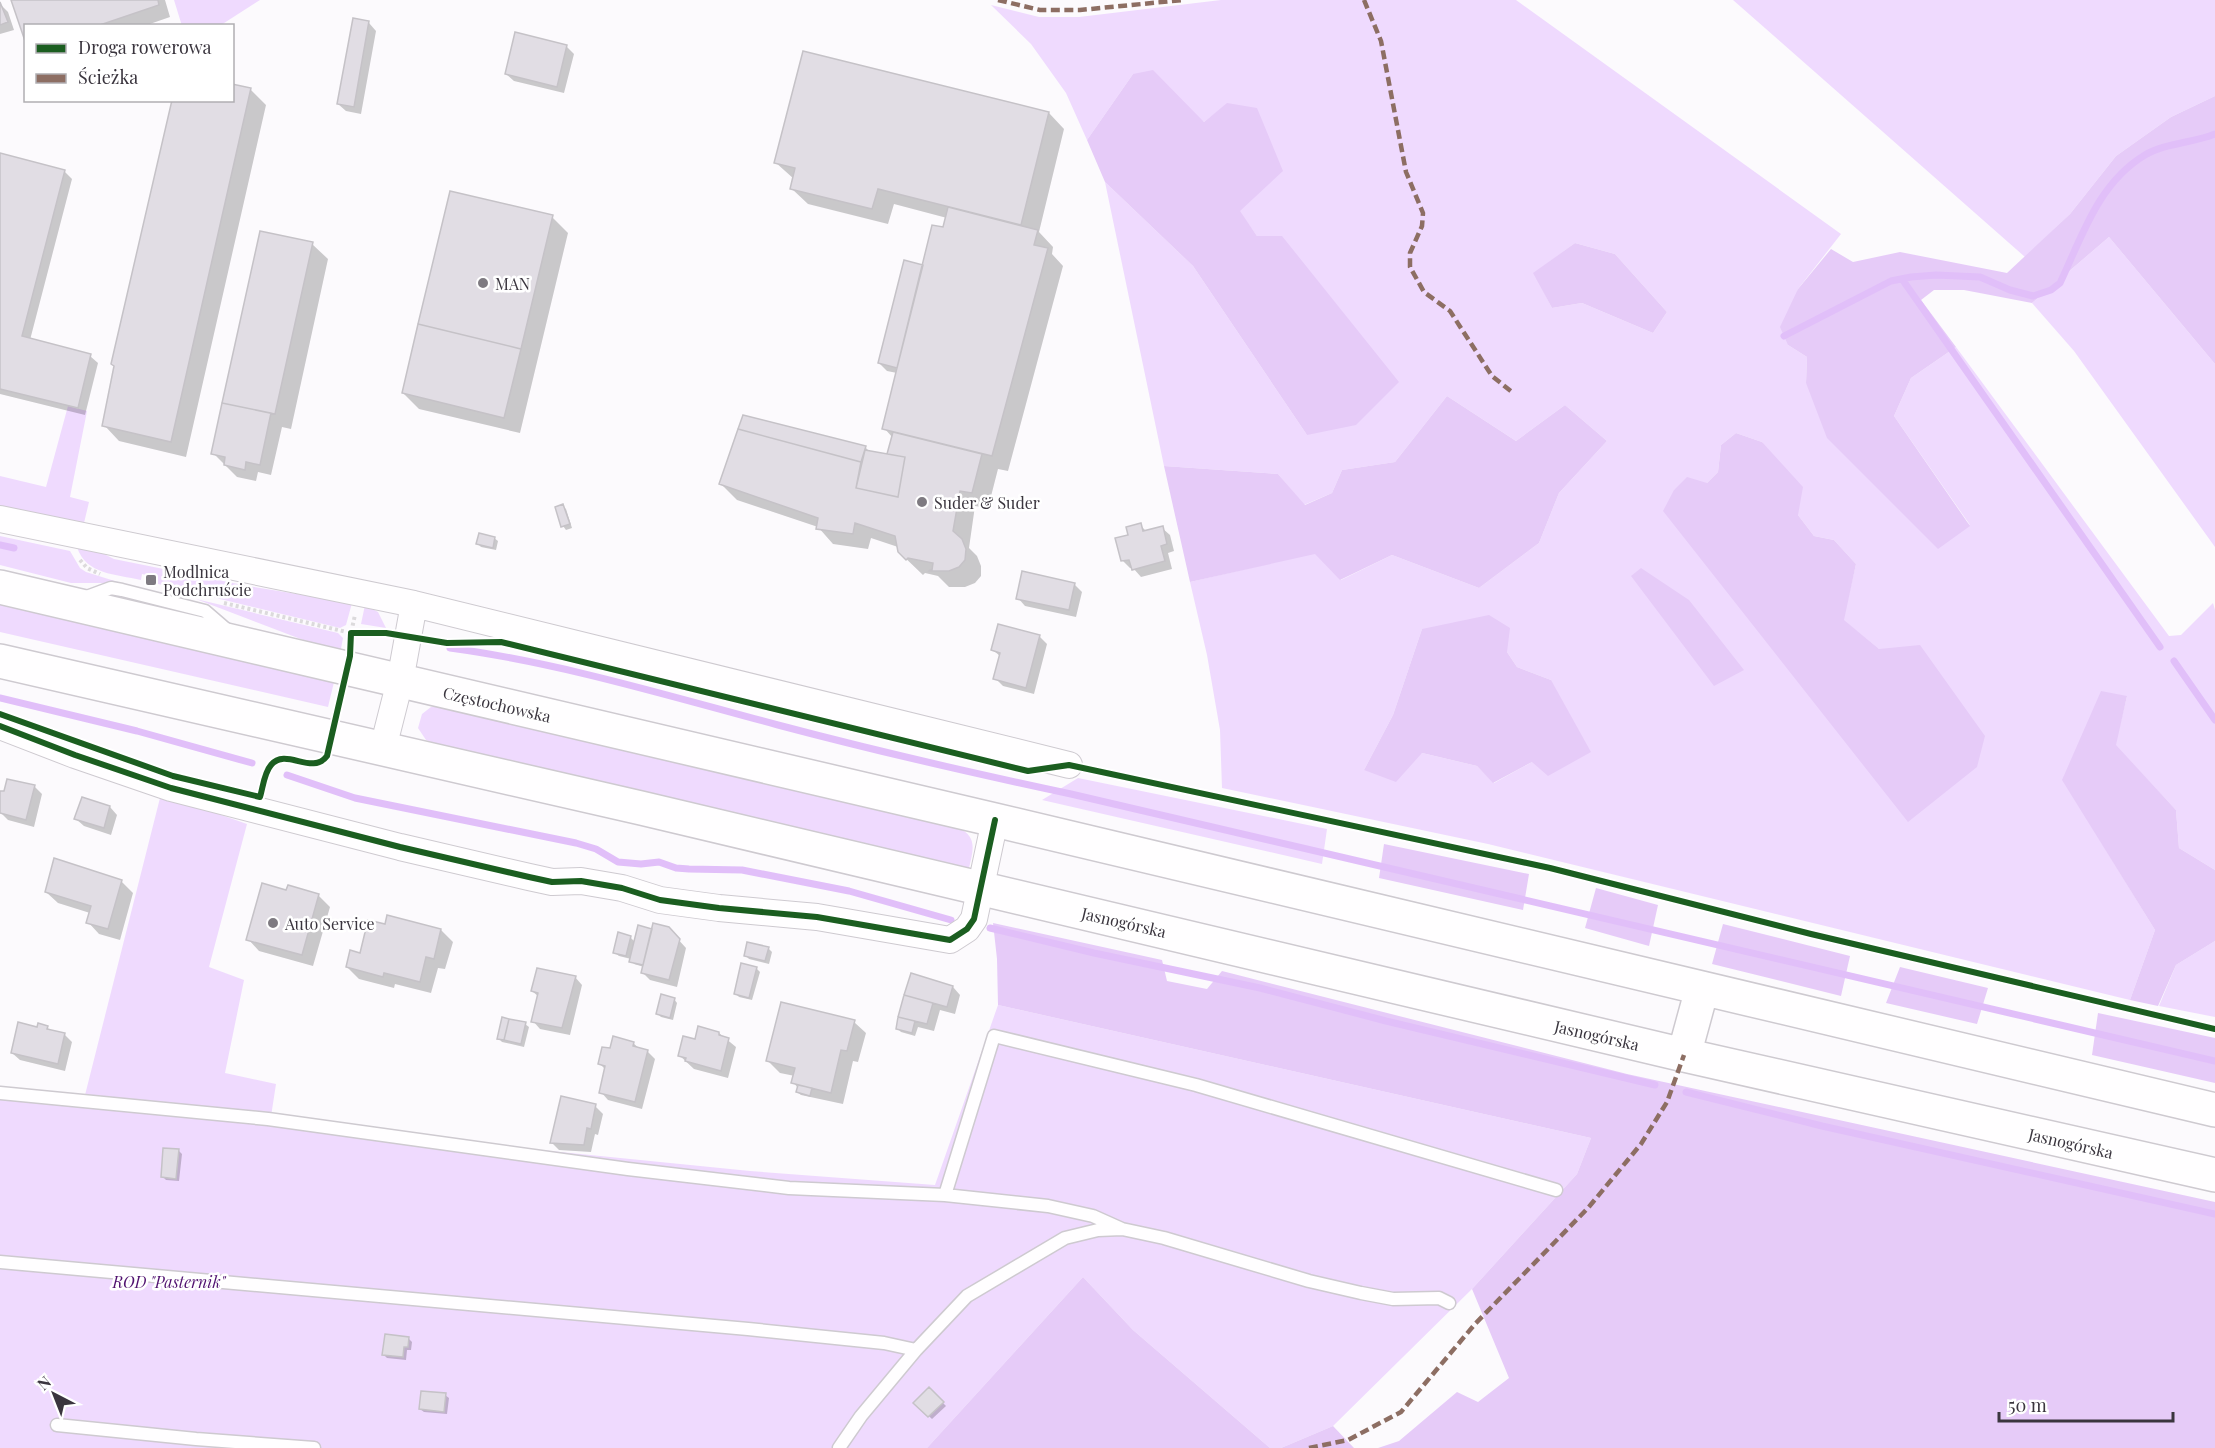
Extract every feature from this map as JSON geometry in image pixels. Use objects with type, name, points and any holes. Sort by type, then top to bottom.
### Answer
[{"type":"main road","name":"Częstochowska","points":[[0,587],[995,820]]},
{"type":"main road","points":[[0,661],[981,888]]},
{"type":"main road","points":[[995,820],[2215,1110]]},
{"type":"main road","name":"Jasnogórska","points":[[981,888],[1684,1055],[2215,1175]]},
{"type":"main road","points":[[1684,1055],[1702,988]]},
{"type":"street","points":[[0,519],[414,604],[1069,765]]},
{"type":"street","points":[[382,748],[400,681],[414,604]]},
{"type":"street","points":[[0,726],[171,788],[400,847],[529,877],[552,882],[591,883],[622,888],[660,900],[817,917],[950,940],[967,929],[974,919],[995,820]]},
{"type":"lane","points":[[945,1195],[994,1036],[1196,1085],[1556,1190]]},
{"type":"lane","points":[[0,1093],[268,1119],[628,1169],[789,1188],[945,1195],[1048,1206],[1093,1216],[1122,1229],[1164,1238],[1309,1281],[1393,1299],[1439,1298],[1449,1303]]},
{"type":"lane","points":[[839,1448],[861,1416],[916,1350],[968,1296],[1065,1238],[1098,1230],[1122,1229]]},
{"type":"lane","points":[[0,1262],[759,1330],[884,1343],[916,1350]]},
{"type":"lane","points":[[57,1425],[314,1448]]},
{"type":"path","points":[[351,633],[363,633]]},
{"type":"green space","points":[[174,0],[260,0],[223,24],[181,24]]},
{"type":"green space","points":[[1221,0],[1516,0],[1841,234],[1798,289],[1788,345],[1807,357],[1806,383],[1970,525],[1894,416],[1911,378],[1956,347],[2169,636],[2181,635],[2213,603],[2215,610],[2215,870],[2179,848],[2176,810],[2115,745],[2127,696],[2063,780],[2155,930],[2130,1000],[1488,844],[1222,788],[1220,730],[1207,655],[1190,582],[1315,553],[1341,580],[1392,555],[1479,588],[1539,543],[1559,493],[1607,441],[1565,405],[1516,441],[1447,396],[1395,462],[1342,470],[1332,493],[1304,505],[1278,474],[1164,466],[1105,182],[1193,266],[1307,435],[1257,236],[1239,211],[1227,104],[1204,122],[1133,74],[1087,140],[1066,93],[1031,44],[991,5],[1039,17],[1079,17]],"holes":[[[1575,243],[1615,254],[1667,312],[1653,333],[1582,303],[1552,308],[1534,273]],[[1736,433],[1762,442],[1798,515],[1814,536],[1834,540],[1856,564],[1843,620],[1879,649],[1674,490],[1707,483],[1718,472],[1721,445]],[[1422,629],[1507,652],[1517,667],[1551,680],[1532,762],[1494,783],[1477,766],[1422,753],[1364,770],[1393,715]]]},
{"type":"green space","points":[[1733,0],[2215,0],[2215,96],[2171,117],[2116,156],[2070,214],[2025,257]]},
{"type":"green space","points":[[2109,237],[2215,364],[2215,547],[2074,351],[2032,303]]},
{"type":"green space","points":[[68,406],[87,411],[70,497],[89,502],[84,523],[0,506],[0,476],[46,487]]},
{"type":"green space","points":[[0,536],[70,551],[80,568],[86,572],[121,583],[71,583],[0,565]]},
{"type":"green space","points":[[77,547],[102,553],[114,559],[248,586],[352,603],[346,625],[340,628],[154,583],[154,577],[142,574],[141,580],[103,572],[87,563]]},
{"type":"green space","points":[[196,599],[338,633],[343,638],[340,654]]},
{"type":"green space","points":[[0,604],[334,682],[328,707],[0,632]]},
{"type":"green space","points":[[365,605],[378,612],[386,628],[361,624]]},
{"type":"green space","points":[[431,707],[441,707],[958,828],[969,835],[971,840],[973,850],[969,868],[434,743],[426,740],[418,728],[422,714]]},
{"type":"green space","points":[[1078,778],[1327,829],[1322,864],[1042,800]]},
{"type":"green space","name":"ROD \"Pasternik\"","points":[[161,794],[247,824],[209,967],[244,980],[225,1073],[276,1084],[270,1123],[750,1171],[935,1185],[998,1005],[1591,1138],[1577,1174],[1472,1289],[1333,1426],[1281,1448],[1270,1448],[1133,1330],[1083,1277],[927,1448],[0,1448],[0,1095],[83,1103]]},
{"type":"green space","points":[[2215,941],[2215,1017],[2159,1006],[2176,965]]},
{"type":"shaded area","points":[[1153,70],[1204,122],[1227,103],[1257,108],[1283,171],[1240,211],[1257,236],[1282,236],[1399,382],[1356,425],[1307,435],[1193,266],[1105,182],[1087,140],[1133,74]]},
{"type":"shaded area","points":[[2215,96],[2215,364],[2109,237],[2032,303],[1964,290],[1934,290],[1921,300],[1956,347],[1911,378],[1894,416],[1970,526],[1938,549],[1827,438],[1806,383],[1807,357],[1788,345],[1780,327],[1798,289],[1831,249],[1853,262],[1900,252],[2007,273],[2070,214],[2116,156],[2171,117]]},
{"type":"shaded area","points":[[1575,243],[1615,254],[1667,312],[1653,333],[1582,303],[1552,308],[1533,273]]},
{"type":"shaded area","points":[[1447,396],[1516,441],[1565,405],[1607,441],[1559,493],[1539,543],[1479,588],[1392,555],[1340,580],[1315,554],[1190,582],[1164,466],[1278,474],[1305,505],[1332,493],[1342,470],[1395,462]]},
{"type":"shaded area","points":[[1736,433],[1762,442],[1803,487],[1798,515],[1814,536],[1834,540],[1856,564],[1844,620],[1879,649],[1920,645],[1985,736],[1977,767],[1908,822],[1663,511],[1674,490],[1687,477],[1707,483],[1718,472],[1721,445]]},
{"type":"shaded area","points":[[1641,568],[1689,600],[1744,670],[1714,686],[1631,576]]},
{"type":"shaded area","points":[[1489,615],[1510,628],[1507,652],[1517,667],[1551,680],[1591,752],[1548,776],[1532,762],[1493,783],[1477,766],[1422,753],[1396,782],[1364,770],[1393,715],[1422,629]]},
{"type":"shaded area","points":[[2101,691],[2127,696],[2116,745],[2176,810],[2179,848],[2215,870],[2215,941],[2176,965],[2158,1006],[2130,1000],[2155,930],[2062,780]]},
{"type":"shaded area","points":[[1384,844],[1529,874],[1523,910],[1379,878]]},
{"type":"shaded area","points":[[1596,888],[1658,905],[1649,946],[1585,928]]},
{"type":"shaded area","points":[[993,923],[1162,960],[1167,981],[1207,989],[1222,971],[1627,1074],[2215,1202],[2215,1448],[1378,1448],[1399,1441],[1457,1392],[1478,1402],[1509,1378],[1472,1289],[1577,1174],[1591,1138],[998,1005],[997,959]]},
{"type":"shaded area","points":[[1723,924],[1850,956],[1841,996],[1712,964]]},
{"type":"shaded area","points":[[1900,967],[1988,988],[1977,1024],[1886,1003]]},
{"type":"shaded area","points":[[2098,1013],[2215,1038],[2215,1083],[2092,1055]]},
{"type":"shaded area","points":[[1083,1277],[1133,1330],[1270,1448],[927,1448]]},
{"type":"shaded area","points":[[1333,1426],[1354,1448],[1281,1448]]},
{"type":"building","points":[[11,0],[158,0],[159,5],[103,24],[24,24],[24,38]]},
{"type":"building","points":[[0,2],[8,22],[0,25]]},
{"type":"building","points":[[353,18],[369,21],[354,107],[337,104]]},
{"type":"building","points":[[515,32],[567,45],[557,87],[505,74]]},
{"type":"building","points":[[803,51],[1049,112],[1021,225],[878,189],[872,209],[790,189],[795,168],[774,163]]},
{"type":"building","points":[[234,84],[251,88],[171,442],[102,426],[114,366],[111,364],[172,102],[234,102]]},
{"type":"building","points":[[0,153],[65,170],[22,336],[91,354],[78,408],[0,389]]},
{"type":"building","points":[[450,191],[553,215],[521,349],[418,324]]},
{"type":"building","points":[[948,207],[1038,230],[1034,245],[1048,248],[992,456],[882,429],[932,225],[943,227]]},
{"type":"building","points":[[260,231],[313,242],[275,414],[222,403]]},
{"type":"building","points":[[904,260],[923,265],[897,368],[878,363]]},
{"type":"building","points":[[418,324],[521,349],[504,418],[402,393]]},
{"type":"building","points":[[222,403],[271,413],[260,465],[246,462],[245,470],[224,465],[225,457],[211,454]]},
{"type":"building","points":[[743,415],[866,446],[861,462],[738,429]]},
{"type":"building","points":[[738,429],[861,462],[856,488],[898,497],[905,457],[887,454],[893,432],[982,454],[972,493],[960,491],[953,531],[962,539],[966,549],[965,560],[959,567],[949,571],[929,571],[932,570],[933,563],[908,558],[906,560],[898,552],[895,536],[855,523],[853,534],[816,529],[818,518],[719,484]]},
{"type":"building","points":[[865,450],[905,457],[898,497],[856,488]]},
{"type":"building","points":[[563,504],[570,524],[561,527],[555,507]]},
{"type":"building","points":[[1141,523],[1143,531],[1163,526],[1167,544],[1161,546],[1165,561],[1132,570],[1129,560],[1121,561],[1115,538],[1128,535],[1126,527]]},
{"type":"building","points":[[479,533],[495,537],[493,548],[476,544]]},
{"type":"building","points":[[1022,571],[1075,583],[1069,610],[1016,599]]},
{"type":"building","points":[[998,624],[1040,635],[1026,688],[993,679],[1000,653],[991,650]]},
{"type":"building","points":[[7,779],[35,785],[26,820],[0,813],[0,791],[4,791]]},
{"type":"building","points":[[82,797],[110,806],[104,828],[74,819]]},
{"type":"building","points":[[54,858],[122,880],[108,929],[86,923],[91,906],[45,892]]},
{"type":"building","points":[[262,883],[286,890],[288,885],[319,894],[302,955],[246,940]]},
{"type":"building","points":[[387,915],[441,929],[434,959],[426,957],[420,982],[384,973],[383,977],[346,967],[350,950],[360,953],[368,920],[385,924]]},
{"type":"building","points":[[653,923],[669,927],[680,939],[669,980],[641,973]]},
{"type":"building","points":[[638,925],[652,929],[643,965],[629,962]]},
{"type":"building","points":[[618,932],[631,936],[626,956],[613,953]]},
{"type":"building","points":[[747,942],[769,947],[765,961],[744,956]]},
{"type":"building","points":[[741,963],[757,967],[749,998],[734,994]]},
{"type":"building","points":[[537,968],[576,976],[562,1028],[531,1022],[538,993],[531,991]]},
{"type":"building","points":[[911,973],[953,986],[947,1007],[904,995]]},
{"type":"building","points":[[661,994],[675,998],[670,1018],[656,1014]]},
{"type":"building","points":[[904,995],[933,1003],[927,1024],[898,1017]]},
{"type":"building","points":[[781,1002],[855,1020],[847,1051],[841,1050],[831,1093],[791,1083],[795,1068],[766,1061]]},
{"type":"building","points":[[502,1017],[509,1019],[504,1040],[497,1039]]},
{"type":"building","points":[[898,1017],[915,1021],[912,1033],[896,1029]]},
{"type":"building","points":[[509,1019],[526,1022],[521,1044],[504,1040]]},
{"type":"building","points":[[18,1022],[37,1027],[38,1023],[48,1026],[47,1029],[65,1033],[58,1064],[11,1053]]},
{"type":"building","points":[[698,1026],[719,1032],[719,1035],[729,1038],[721,1071],[685,1061],[686,1058],[678,1056],[683,1036],[695,1039]]},
{"type":"building","points":[[613,1036],[634,1042],[633,1046],[648,1050],[635,1102],[599,1093],[605,1066],[598,1064],[602,1047],[610,1048]]},
{"type":"building","points":[[798,1085],[812,1088],[810,1096],[796,1092]]},
{"type":"building","points":[[561,1096],[596,1104],[591,1129],[587,1128],[584,1145],[550,1143]]},
{"type":"building","points":[[163,1148],[179,1149],[176,1179],[161,1177]]},
{"type":"building","points":[[385,1334],[409,1337],[408,1347],[404,1347],[403,1357],[382,1355]]},
{"type":"building","points":[[929,1387],[944,1402],[928,1417],[913,1403]]},
{"type":"building","points":[[421,1391],[446,1393],[444,1412],[419,1409]]},
{"type":"waterway","points":[[1784,336],[1891,281],[1911,277],[1936,275],[1980,277],[2010,290],[2033,296],[2051,290],[2060,283],[2093,212],[2115,180],[2129,167],[2153,151],[2215,134]]},
{"type":"waterway","points":[[1902,279],[2160,647]]},
{"type":"waterway","points":[[0,545],[14,548]]},
{"type":"waterway","points":[[450,648],[574,671],[888,753],[2215,1061]]},
{"type":"waterway","points":[[2174,661],[2215,720]]},
{"type":"waterway","points":[[0,698],[137,731],[252,763]]},
{"type":"waterway","points":[[287,775],[355,798],[576,843],[596,849],[618,862],[641,864],[659,862],[676,868],[742,870],[849,891],[951,920]]},
{"type":"waterway","points":[[990,928],[1094,953],[1260,988],[1386,1021],[1655,1085]]},
{"type":"waterway","points":[[1686,1092],[1822,1126],[2215,1214]]},
{"type":"marked path","points":[[998,0],[1040,10],[1080,10],[1183,0]]},
{"type":"marked path","points":[[1364,0],[1381,41],[1406,172],[1423,213],[1422,226],[1410,253],[1410,267],[1424,292],[1450,311],[1492,376],[1512,392]]},
{"type":"marked path","points":[[1309,1448],[1348,1440],[1401,1412],[1475,1324],[1588,1208],[1641,1144],[1667,1102],[1684,1055]]},
{"type":"cycle path","points":[[0,714],[173,776],[260,797],[267,772],[277,760],[314,763],[327,756],[350,656],[351,633],[386,633],[447,643],[501,642],[1028,771],[1069,765],[1550,868],[1811,934],[2215,1029]]},
{"type":"cycle path","points":[[0,726],[171,788],[400,847],[529,877],[552,882],[581,881],[622,888],[660,900],[817,917],[950,940],[967,929],[974,919],[995,820]]},
{"type":"place","name":"MAN","points":[[483,283]]},
{"type":"place","name":"Suder & Suder","points":[[922,502]]},
{"type":"place","name":"Modlnica Podchruście","points":[[151,580]]},
{"type":"place","name":"Auto Service","points":[[273,923]]}]
